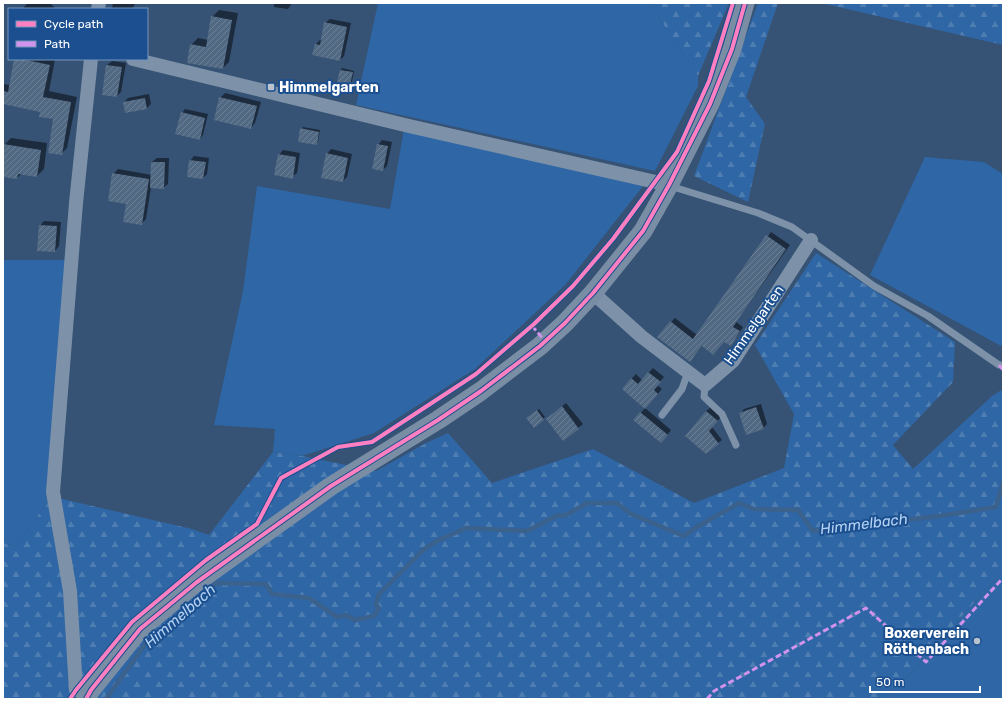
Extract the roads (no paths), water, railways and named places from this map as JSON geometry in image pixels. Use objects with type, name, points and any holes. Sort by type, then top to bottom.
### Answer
[{"type":"street","points":[[91,60],[76,203],[53,492],[70,591],[76,690],[88,695],[140,629],[197,582],[331,486],[481,392],[540,346],[565,323],[593,292],[643,231],[669,186],[710,104],[732,49],[745,3]]},
{"type":"street","points":[[137,60],[409,126],[655,181],[669,186]]},
{"type":"street","name":"Himmelgarten","points":[[706,385],[732,361],[811,240]]},
{"type":"street","points":[[593,292],[642,337],[706,385]]},
{"type":"lane","points":[[669,186],[758,212],[792,227],[874,286],[928,316],[999,365],[1003,365]]},
{"type":"lane","points":[[662,415],[682,389],[688,372]]},
{"type":"lane","points":[[706,385],[704,397],[722,414],[736,445]]},
{"type":"waterway","name":"Himmelbach","points":[[106,699],[146,643],[216,583],[266,584],[272,594],[309,598],[337,617],[346,615],[355,620],[374,616],[379,608],[376,605],[379,594],[423,550],[437,541],[466,528],[527,531],[556,516],[566,515],[587,503],[617,503],[631,514],[684,536],[695,528],[739,503],[754,509],[798,510],[813,531],[939,516],[996,507],[1003,482]]},
{"type":"place","name":"Himmelgarten","points":[[271,87]]},
{"type":"place","name":"Boxerverein Röthenbach","points":[[977,641]]}]
